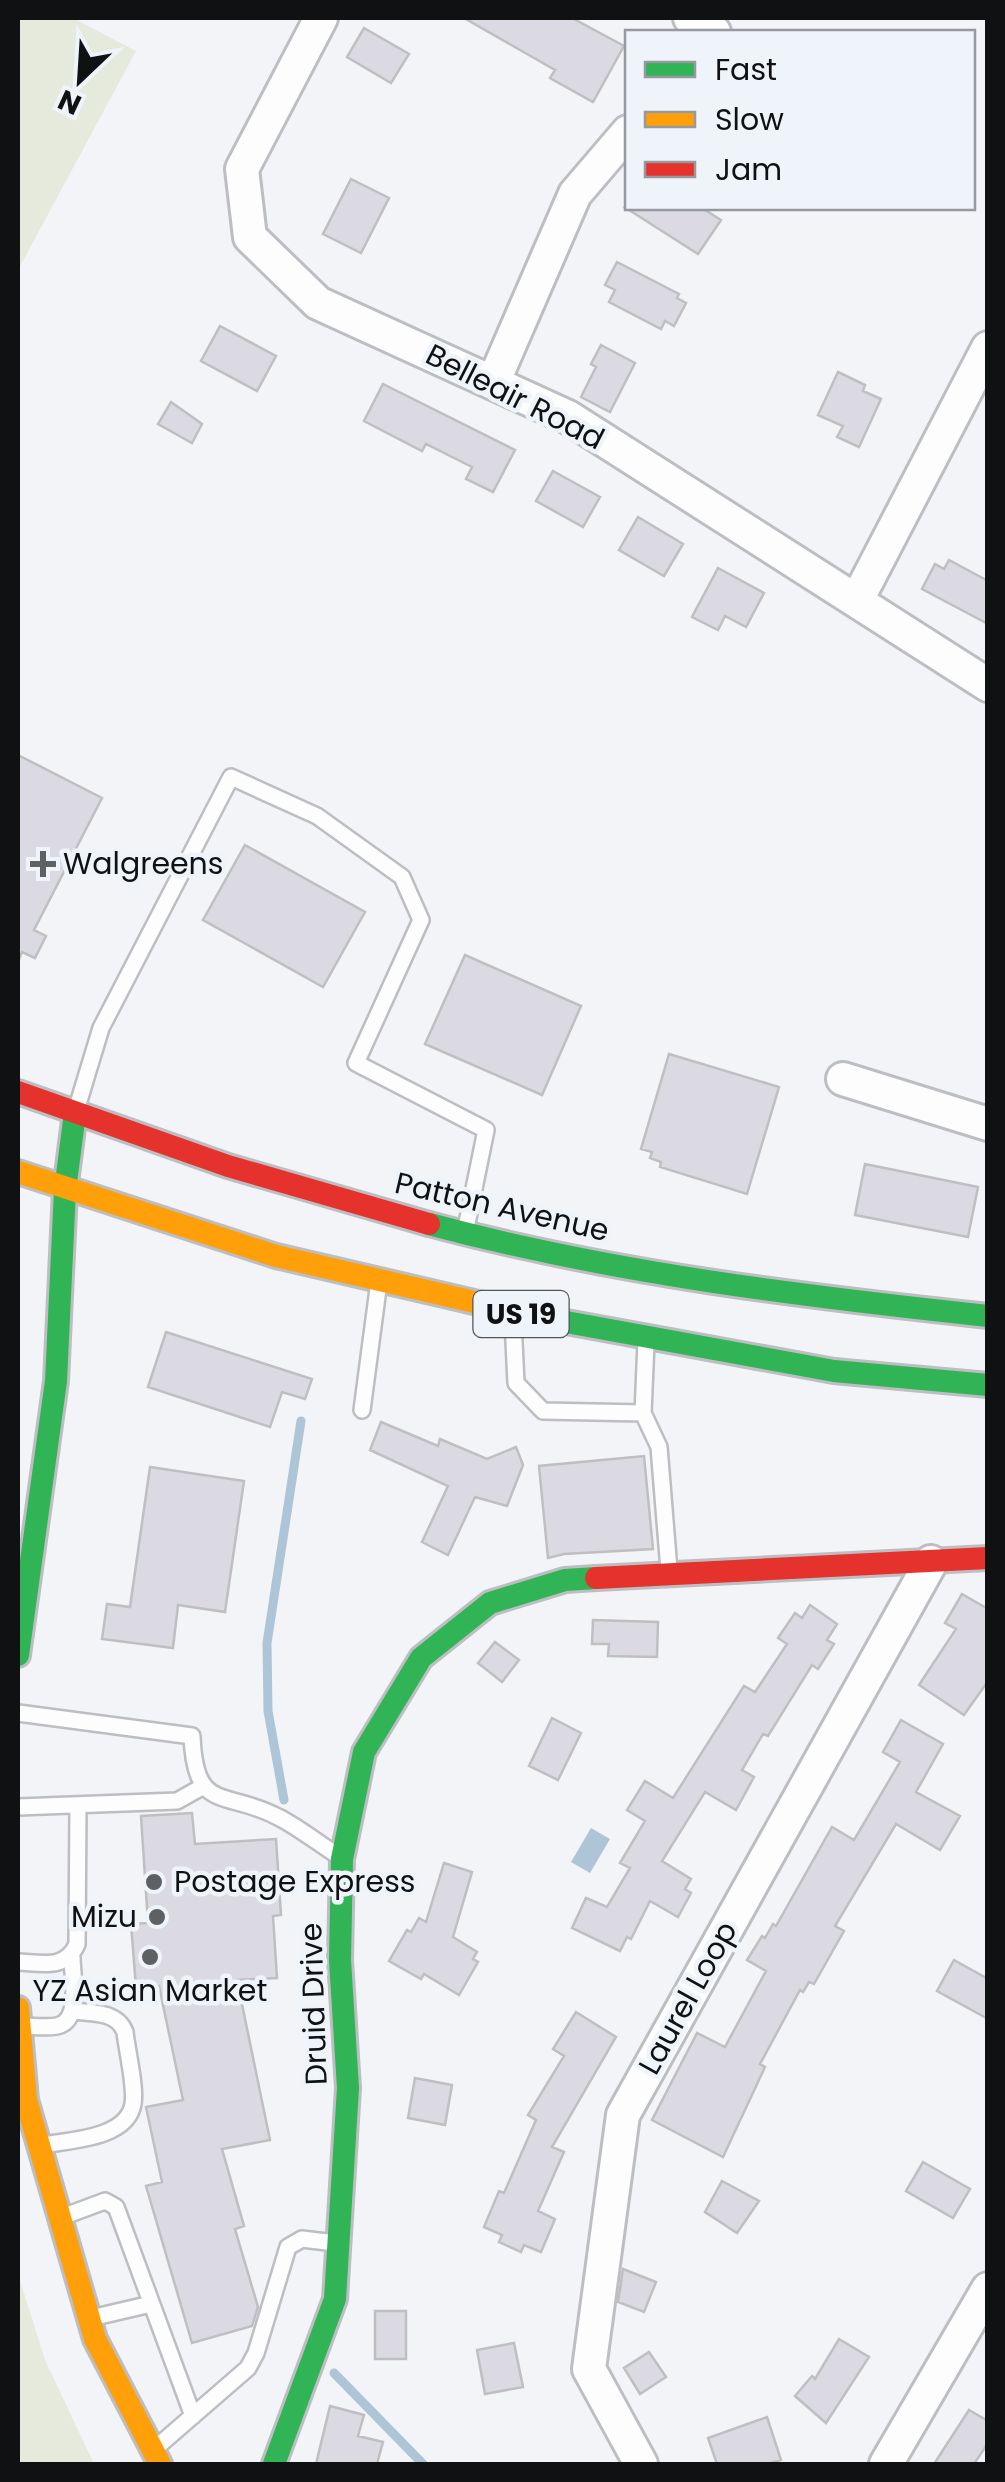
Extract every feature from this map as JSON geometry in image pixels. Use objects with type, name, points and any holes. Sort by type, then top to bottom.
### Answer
[{"type":"main road","name":"Patton Avenue","points":[[18,1092],[302,1187],[465,1233],[595,1261],[839,1301],[988,1316]]},
{"type":"main road","points":[[18,1654],[56,1381],[66,1190],[75,1113]]},
{"type":"main road","name":"US 19","points":[[18,1172],[276,1256],[512,1312],[834,1370],[988,1384]]},
{"type":"main road","name":"Druid Drive","points":[[274,2464],[335,2300],[348,2088],[340,1960],[342,1858],[364,1752],[420,1658],[490,1603],[565,1580],[988,1558]]},
{"type":"main road","points":[[18,2017],[26,2100],[95,2339],[156,2457]]},
{"type":"street","name":"Belleair Road","points":[[321,18],[242,169],[250,237],[318,302],[568,418],[988,685]]},
{"type":"street","points":[[493,383],[574,194],[625,135]]},
{"type":"street","points":[[857,600],[988,348]]},
{"type":"street","points":[[843,1080],[988,1124]]},
{"type":"street","name":"Laurel Loop","points":[[642,2464],[589,2369],[623,2116],[931,1562]]},
{"type":"street","points":[[886,2464],[988,2290]]},
{"type":"lane","points":[[75,1113],[102,1028],[231,777],[318,816],[402,876],[421,920],[356,1063],[486,1130],[465,1233]]},
{"type":"lane","points":[[362,1410],[379,1280]]},
{"type":"lane","points":[[512,1312],[516,1383],[542,1411],[642,1413]]},
{"type":"lane","points":[[647,1338],[642,1413],[659,1446],[669,1574]]},
{"type":"lane","points":[[18,1713],[192,1736],[196,1776],[202,1787],[219,1798],[276,1815],[342,1858]]},
{"type":"lane","points":[[18,1807],[177,1801],[202,1787]]},
{"type":"lane","points":[[18,2017],[58,2026],[72,2011],[72,1956],[77,1944],[78,1806]]},
{"type":"lane","points":[[18,1962],[52,1964],[72,1956]]},
{"type":"lane","points":[[39,2145],[92,2136],[120,2125],[134,2104],[121,2022],[111,2016],[72,2011]]},
{"type":"lane","points":[[60,2218],[113,2203],[193,2416]]},
{"type":"lane","points":[[156,2457],[193,2416],[248,2368],[288,2247],[302,2239],[340,2243]]},
{"type":"lane","points":[[89,2319],[151,2304]]},
{"type":"shaded area","points":[[18,18],[73,18],[136,51],[18,270]]},
{"type":"shaded area","points":[[18,2274],[45,2360],[94,2464],[18,2464]]},
{"type":"water","points":[[591,1828],[610,1839],[590,1873],[571,1862]]},
{"type":"building","points":[[464,18],[572,18],[624,46],[593,102],[550,78],[555,70]]},
{"type":"building","points":[[364,28],[409,54],[391,83],[347,57]]},
{"type":"building","points":[[351,179],[389,198],[361,253],[323,234]]},
{"type":"building","points":[[629,210],[705,210],[721,220],[698,254]]},
{"type":"building","points":[[617,262],[679,294],[677,298],[686,303],[674,326],[665,321],[661,329],[609,302],[615,290],[605,285]]},
{"type":"building","points":[[220,326],[276,356],[257,391],[201,361]]},
{"type":"building","points":[[601,345],[635,363],[610,412],[581,397],[596,367],[591,364]]},
{"type":"building","points":[[838,372],[865,385],[863,391],[881,399],[859,447],[837,437],[843,426],[818,415]]},
{"type":"building","points":[[383,384],[515,450],[493,492],[466,479],[472,467],[426,444],[422,451],[364,421]]},
{"type":"building","points":[[171,402],[202,424],[192,443],[158,424]]},
{"type":"building","points":[[553,471],[600,497],[583,527],[536,501]]},
{"type":"building","points":[[638,517],[683,544],[664,576],[619,550]]},
{"type":"building","points":[[949,560],[988,581],[988,624],[922,589],[935,564],[944,569]]},
{"type":"building","points":[[718,568],[764,593],[746,627],[725,616],[718,630],[692,617]]},
{"type":"building","name":"Walgreens","points":[[18,755],[102,798],[34,930],[46,936],[35,958],[22,952],[18,962]]},
{"type":"building","points":[[245,845],[365,912],[323,987],[203,920]]},
{"type":"building","points":[[465,955],[581,1006],[542,1095],[425,1044]]},
{"type":"building","points":[[669,1054],[779,1087],[747,1194],[660,1167],[661,1162],[650,1158],[652,1152],[641,1149]]},
{"type":"building","points":[[865,1164],[978,1187],[968,1237],[855,1215]]},
{"type":"building","points":[[166,1332],[312,1379],[305,1399],[282,1392],[270,1427],[148,1387]]},
{"type":"building","points":[[381,1422],[438,1446],[440,1439],[487,1459],[516,1447],[523,1465],[507,1506],[475,1497],[448,1555],[422,1542],[448,1486],[370,1450]]},
{"type":"building","points":[[644,1456],[653,1549],[548,1558],[539,1466]]},
{"type":"building","points":[[150,1467],[244,1481],[225,1612],[178,1605],[173,1648],[102,1639],[107,1604],[130,1607]]},
{"type":"building","points":[[962,1594],[988,1609],[988,1681],[964,1715],[919,1685],[956,1629],[945,1623]]},
{"type":"building","points":[[810,1605],[837,1624],[827,1640],[834,1644],[818,1669],[812,1665],[768,1736],[763,1734],[742,1770],[754,1777],[736,1810],[705,1792],[662,1861],[691,1879],[685,1889],[691,1893],[678,1917],[650,1901],[631,1939],[627,1937],[620,1951],[572,1928],[586,1898],[607,1907],[630,1868],[620,1863],[645,1821],[627,1810],[645,1781],[673,1798],[744,1686],[755,1692],[787,1644],[778,1638],[795,1613],[802,1618]]},
{"type":"building","points":[[593,1620],[658,1622],[657,1657],[608,1656],[609,1644],[592,1644]]},
{"type":"building","points":[[495,1642],[519,1660],[502,1682],[478,1663]]},
{"type":"building","points":[[552,1718],[581,1733],[558,1780],[529,1766]]},
{"type":"building","points":[[901,1720],[943,1744],[916,1792],[960,1816],[940,1850],[896,1824],[835,1926],[844,1931],[814,1984],[809,1982],[803,1992],[800,1990],[760,2064],[765,2067],[723,2157],[652,2120],[697,2033],[725,2047],[766,1971],[747,1960],[762,1936],[765,1938],[773,1924],[776,1926],[832,1827],[854,1840],[900,1762],[883,1752]]},
{"type":"building","points":[[192,1813],[195,1844],[276,1839],[281,1915],[273,1916],[277,1978],[237,1980],[270,2140],[222,2149],[244,2226],[235,2229],[258,2307],[252,2326],[192,2343],[146,2186],[162,2182],[146,2107],[183,2100],[159,1986],[136,1987],[131,1924],[148,1923],[141,1816]]},
{"type":"building","points":[[444,1863],[472,1872],[453,1937],[477,1952],[473,1959],[478,1962],[459,1995],[424,1974],[421,1979],[389,1961],[407,1930],[411,1932],[419,1918],[426,1922]]},
{"type":"building","points":[[954,1960],[988,1979],[988,2019],[937,1991]]},
{"type":"building","points":[[576,2012],[616,2037],[552,2147],[564,2152],[538,2211],[555,2219],[541,2252],[524,2245],[521,2252],[499,2242],[502,2235],[484,2227],[499,2191],[504,2193],[536,2120],[528,2115],[564,2056],[553,2049]]},
{"type":"building","points":[[415,2078],[452,2085],[445,2125],[408,2118]]},
{"type":"building","points":[[923,2162],[970,2189],[953,2218],[906,2191]]},
{"type":"building","points":[[722,2181],[759,2201],[737,2233],[705,2212]]},
{"type":"building","points":[[623,2269],[656,2282],[644,2312],[618,2302]]},
{"type":"building","points":[[375,2311],[406,2311],[406,2359],[375,2359]]},
{"type":"building","points":[[839,2339],[869,2357],[826,2423],[795,2396],[812,2376],[815,2379]]},
{"type":"building","points":[[514,2343],[523,2387],[485,2394],[477,2350]]},
{"type":"building","points":[[649,2352],[666,2377],[640,2394],[624,2368]]},
{"type":"building","points":[[330,2406],[364,2415],[358,2436],[383,2442],[377,2464],[316,2464]]},
{"type":"building","points":[[969,2410],[988,2421],[988,2443],[974,2464],[934,2464]]},
{"type":"building","points":[[767,2417],[781,2460],[767,2464],[717,2464],[708,2438]]},
{"type":"waterway","points":[[284,1800],[268,1711],[267,1643],[301,1421]]},
{"type":"waterway","points":[[334,2373],[423,2464]]},
{"type":"traffic: fast","points":[[18,1655],[56,1381],[65,1190],[75,1113]]},
{"type":"traffic: fast","points":[[429,1224],[567,1256],[707,1281],[988,1316]]},
{"type":"traffic: fast","points":[[539,1317],[834,1371],[988,1385]]},
{"type":"traffic: fast","points":[[274,2464],[335,2299],[348,2088],[340,1960],[342,1859],[364,1752],[421,1658],[490,1603],[565,1580],[596,1578]]},
{"type":"traffic: slow","points":[[18,1172],[276,1256],[539,1317]]},
{"type":"traffic: slow","points":[[18,2008],[26,2100],[95,2339],[160,2464]]},
{"type":"traffic: jam","points":[[18,1092],[228,1166],[429,1224]]},
{"type":"traffic: jam","points":[[596,1578],[988,1558]]},
{"type":"place","name":"Walgreens","points":[[43,864]]},
{"type":"place","name":"Postage Express","points":[[154,1882]]},
{"type":"place","name":"Mizu","points":[[157,1917]]},
{"type":"place","name":"YZ Asian Market","points":[[150,1957]]}]
